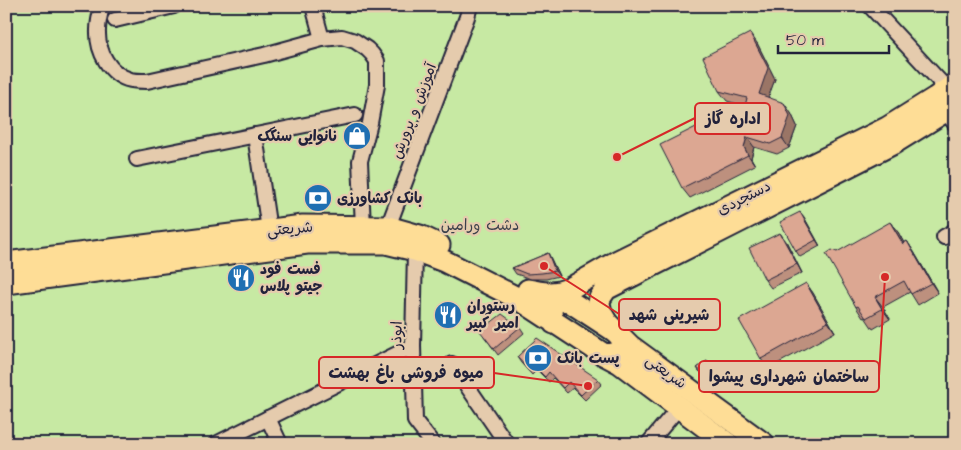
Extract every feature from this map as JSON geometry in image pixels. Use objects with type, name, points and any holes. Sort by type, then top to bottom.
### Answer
[{"type":"main road","name":"دستجردی","points":[[528,290],[540,293],[557,292],[569,289],[585,279],[622,270],[837,162],[936,98],[952,103]]},
{"type":"main road","name":"شریعتی","points":[[6,264],[303,226],[388,227],[420,236],[544,297],[564,300],[618,333],[630,346],[764,444]]},
{"type":"main road","name":"شریعتی","points":[[6,283],[308,243],[386,243],[415,250],[444,261],[519,299],[554,323],[620,363],[728,444]]},
{"type":"main road","name":"دستجردی","points":[[618,333],[607,323],[599,303],[602,294],[622,270]]},
{"type":"main road","points":[[554,323],[551,311],[554,304],[574,299],[579,286],[585,279]]},
{"type":"main road","points":[[603,354],[616,354],[621,348],[622,339],[618,333]]},
{"type":"street","points":[[102,6],[98,30],[101,50],[109,66],[129,80],[147,81],[264,55],[322,39],[342,37],[355,41],[367,49],[377,61],[377,85],[360,162],[363,227]]},
{"type":"street","points":[[115,20],[174,6]]},
{"type":"street","points":[[313,6],[322,39]]},
{"type":"street","name":"آموزش و پرورش","points":[[388,227],[470,6]]},
{"type":"street","points":[[870,6],[952,103]]},
{"type":"street","points":[[137,159],[355,115]]},
{"type":"street","points":[[255,135],[269,230]]},
{"type":"street","name":"ابوذر","points":[[415,250],[413,346],[415,421],[433,444]]},
{"type":"street","points":[[216,444],[413,346]]},
{"type":"street","points":[[452,364],[507,444]]},
{"type":"street","points":[[648,444],[679,407]]},
{"type":"street","points":[[268,418],[280,444]]},
{"type":"green space","name":"دشت ورامین","points":[[6,6],[955,6],[955,444],[6,444]]},
{"type":"building","points":[[750,33],[768,68],[759,94],[784,103],[790,116],[782,138],[770,144],[747,137],[744,147],[748,155],[682,188],[660,145],[726,112],[731,123],[740,125],[747,98],[719,91],[703,57]]},
{"type":"building","points":[[800,212],[816,240],[796,251],[780,222]]},
{"type":"building","points":[[890,222],[903,244],[907,241],[931,283],[911,294],[904,281],[875,297],[882,309],[866,318],[858,306],[856,307],[826,254],[832,250],[837,252]]},
{"type":"building","points":[[780,233],[797,264],[765,280],[749,248]]},
{"type":"building","points":[[548,253],[555,271],[527,274],[512,268]]},
{"type":"building","points":[[806,283],[828,322],[761,359],[739,320]]},
{"type":"building","points":[[502,314],[520,327],[494,349],[480,331]]},
{"type":"building","points":[[537,338],[598,379],[581,395],[569,382],[563,388],[549,372],[545,377],[533,365],[528,369],[517,357]]},
{"type":"building","points":[[707,361],[720,380],[717,383],[697,368]]},
{"type":"place","name":"نانوایی سنگک","points":[[357,136]]},
{"type":"place","name":"اداره گاز","points":[[617,157]]},
{"type":"place","name":"بانک کشاورزی","points":[[318,198]]},
{"type":"place","name":"شیرینی شهد","points":[[544,266]]},
{"type":"place","name":"ساختمان شهرداری پیشوا","points":[[885,277]]},
{"type":"place","name":"فست فود جیتو پلاس","points":[[241,278]]},
{"type":"place","name":"رستوران امیر کبیر","points":[[448,315]]},
{"type":"place","name":"پست بانک","points":[[538,358]]},
{"type":"place","name":"میوه فروشی باغ بهشت","points":[[588,386]]}]
